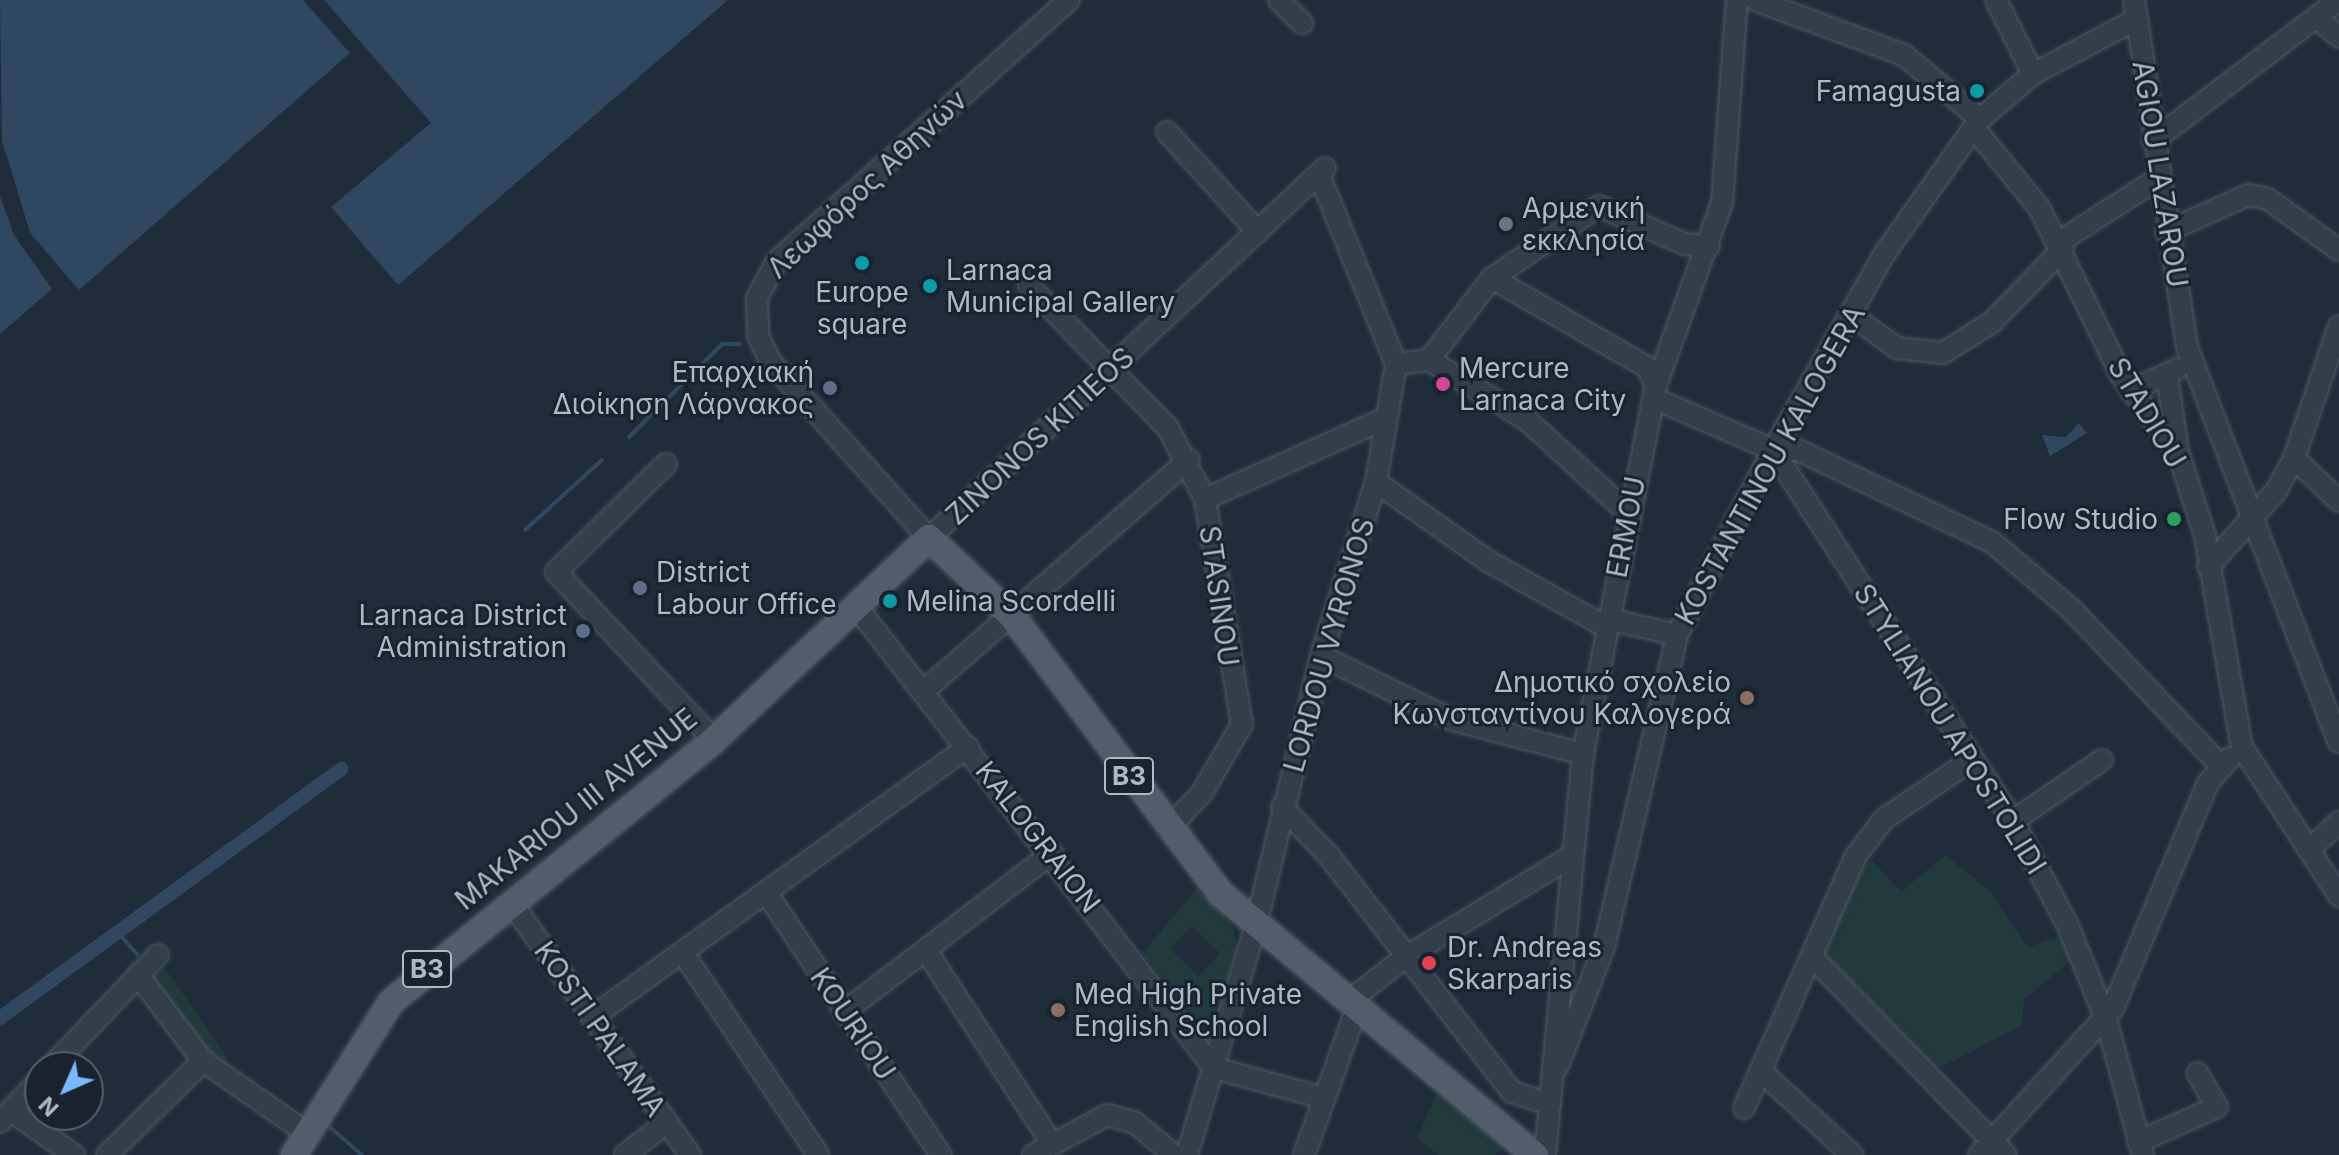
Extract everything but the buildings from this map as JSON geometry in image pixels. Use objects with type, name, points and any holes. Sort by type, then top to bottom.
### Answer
[{"type":"main road","name":"MAKARIOU III AVENUE","points":[[301,1144],[391,1002],[714,740],[859,610],[929,538]]},
{"type":"main road","name":"B3","points":[[929,538],[1013,617],[1168,829],[1256,925],[1535,1155]]},
{"type":"street","name":"Λεωφόρος Αθηνών","points":[[929,538],[770,361],[758,336],[757,298],[777,261],[1069,0]]},
{"type":"street","points":[[1279,0],[1302,23]]},
{"type":"street","name":"ERMOU","points":[[1558,1066],[1559,1012],[1583,754],[1627,512],[1654,392],[1709,246],[1726,175],[1727,77],[1737,0]]},
{"type":"street","name":"STADIOU","points":[[1755,0],[1904,55],[1977,123],[2019,177],[2061,246],[2131,391],[2179,455],[2208,567],[2242,747],[2339,896]]},
{"type":"street","points":[[1996,0],[2033,74]]},
{"type":"street","points":[[2153,141],[2319,20],[2339,0]]},
{"type":"street","name":"KOSTANTINOU KALOGERA","points":[[1558,1066],[1604,947],[1677,635],[1773,450],[1885,253],[1977,123],[2033,74],[2136,10]]},
{"type":"street","name":"AGIOU LAZAROU","points":[[2136,10],[2166,232],[2187,347],[2339,742]]},
{"type":"street","points":[[2319,20],[2339,37]]},
{"type":"street","points":[[1167,132],[1258,232]]},
{"type":"street","name":"ZINONOS KITIEOS","points":[[929,538],[1322,171],[1396,364]]},
{"type":"street","points":[[1851,315],[1897,348],[1943,353],[1992,322],[2061,246],[2159,178]]},
{"type":"street","points":[[2166,232],[2248,195],[2268,199],[2339,250]]},
{"type":"street","points":[[1429,360],[1492,278],[1599,206],[1684,244],[1709,246]]},
{"type":"street","points":[[1492,278],[1647,367],[1654,392],[1773,450],[1798,450],[1992,542],[2071,609],[2220,765]]},
{"type":"street","name":"STASINOU","points":[[1029,286],[1115,367],[1189,460],[1205,499],[1242,724],[1202,793],[1168,829]]},
{"type":"street","points":[[2208,567],[2253,519],[2294,458],[2339,326]]},
{"type":"street","points":[[2131,391],[2167,375],[2187,347]]},
{"type":"street","points":[[1396,364],[1429,360],[1527,420],[1627,512]]},
{"type":"street","name":"LORDOU VYRONOS","points":[[1187,1155],[1256,925],[1282,807],[1321,656],[1376,482],[1396,364]]},
{"type":"street","points":[[2167,375],[2179,455]]},
{"type":"street","points":[[1205,499],[1386,418]]},
{"type":"street","name":"STYLIANOU APOSTOLIDI","points":[[1773,450],[2013,821],[2106,1019],[2140,1149]]},
{"type":"street","points":[[2294,458],[2339,501]]},
{"type":"street","points":[[925,690],[1013,617],[1189,460]]},
{"type":"street","points":[[666,464],[556,572],[714,740]]},
{"type":"street","points":[[1376,482],[1488,561],[1607,623],[1677,635]]},
{"type":"street","name":"KALOGRAION","points":[[859,610],[1052,853],[1214,1068]]},
{"type":"street","points":[[1321,656],[1450,719],[1583,754]]},
{"type":"street","points":[[592,1017],[968,747]]},
{"type":"street","points":[[1979,1155],[1992,1137],[2106,1019],[2220,765],[2242,747]]},
{"type":"street","points":[[1744,1108],[1764,1074],[1855,857],[1884,819],[1973,759]]},
{"type":"street","points":[[2013,821],[2102,760]]},
{"type":"street","points":[[1282,807],[1512,1092],[1550,1104]]},
{"type":"street","points":[[2310,849],[2339,822]]},
{"type":"street","points":[[844,1012],[927,952],[1052,853]]},
{"type":"street","points":[[1304,1155],[1320,1097],[1353,1005],[1404,958],[1572,856]]},
{"type":"street","name":"KOURIOU","points":[[766,892],[941,1155]]},
{"type":"street","name":"KOSTI PALAMA","points":[[511,902],[690,1155]]},
{"type":"street","points":[[927,952],[1051,1142]]},
{"type":"street","points":[[683,953],[818,1155]]},
{"type":"street","points":[[66,1051],[158,955]]},
{"type":"street","points":[[1812,957],[1992,1137],[2006,1155]]},
{"type":"street","points":[[138,975],[203,1061],[301,1144]]},
{"type":"street","points":[[1559,1012],[1580,1015]]},
{"type":"street","points":[[107,1155],[203,1061]]},
{"type":"street","points":[[1545,1155],[1550,1104],[1558,1066]]},
{"type":"street","points":[[1214,1068],[1320,1097]]},
{"type":"street","points":[[2140,1149],[2217,1107],[2197,1073]]},
{"type":"street","points":[[1764,1074],[1852,1155]]},
{"type":"street","points":[[24,1097],[6,1117],[74,1155]]},
{"type":"street","points":[[1033,1155],[1072,1130],[1107,1115],[1125,1118],[1174,1155]]},
{"type":"street","points":[[625,1155],[666,1123]]},
{"type":"green space","points":[[1945,855],[1990,891],[2028,947],[2062,936],[2074,958],[2024,1000],[2022,1025],[1938,1069],[1824,956],[1861,866],[1873,861],[1901,892]]},
{"type":"green space","points":[[1197,888],[1233,926],[1237,950],[1208,1033],[1142,954]],"holes":[[[1191,926],[1220,953],[1199,976],[1170,949]]]},
{"type":"green space","points":[[165,968],[229,1060],[222,1067],[150,980]]},
{"type":"green space","points":[[1439,1089],[1506,1145],[1495,1155],[1438,1155],[1417,1138]]},
{"type":"water","points":[[0,0],[303,0],[350,53],[79,290],[30,233],[2,143]]},
{"type":"water","points":[[324,0],[728,0],[398,285],[331,207],[431,123]]},
{"type":"water","points":[[0,196],[14,235],[52,289],[0,334]]},
{"type":"water","points":[[2079,423],[2087,433],[2050,456],[2042,435],[2066,437]]},
{"type":"pier","points":[[0,133],[30,233],[76,292],[27,235]]},
{"type":"waterway","points":[[629,437],[722,344],[740,344]]},
{"type":"waterway","points":[[525,530],[602,460]]},
{"type":"waterway","points":[[0,1018],[342,769]]},
{"type":"waterway","points":[[119,934],[138,955]]},
{"type":"waterway","points":[[331,1128],[362,1155]]},
{"type":"place","name":"Famagusta","points":[[1977,91]]},
{"type":"place","name":"Αρμενική εκκλησία","points":[[1506,224]]},
{"type":"place","name":"Europe square","points":[[862,263]]},
{"type":"place","name":"Larnaca Municipal Gallery","points":[[930,286]]},
{"type":"place","name":"Mercure Larnaca City","points":[[1443,384]]},
{"type":"place","name":"Επαρχιακή Διοίκηση Λάρνακος","points":[[830,388]]},
{"type":"place","name":"Flow Studio","points":[[2174,519]]},
{"type":"place","name":"District Labour Office","points":[[640,588]]},
{"type":"place","name":"Melina Scordelli","points":[[890,601]]},
{"type":"place","name":"Larnaca District Administration","points":[[583,631]]},
{"type":"place","name":"Δημοτικό σχολείο Κωνσταντίνου Καλογερά","points":[[1747,698]]},
{"type":"place","name":"Dr. Andreas Skarparis","points":[[1429,963]]},
{"type":"place","name":"Med High Private English School","points":[[1058,1010]]}]
